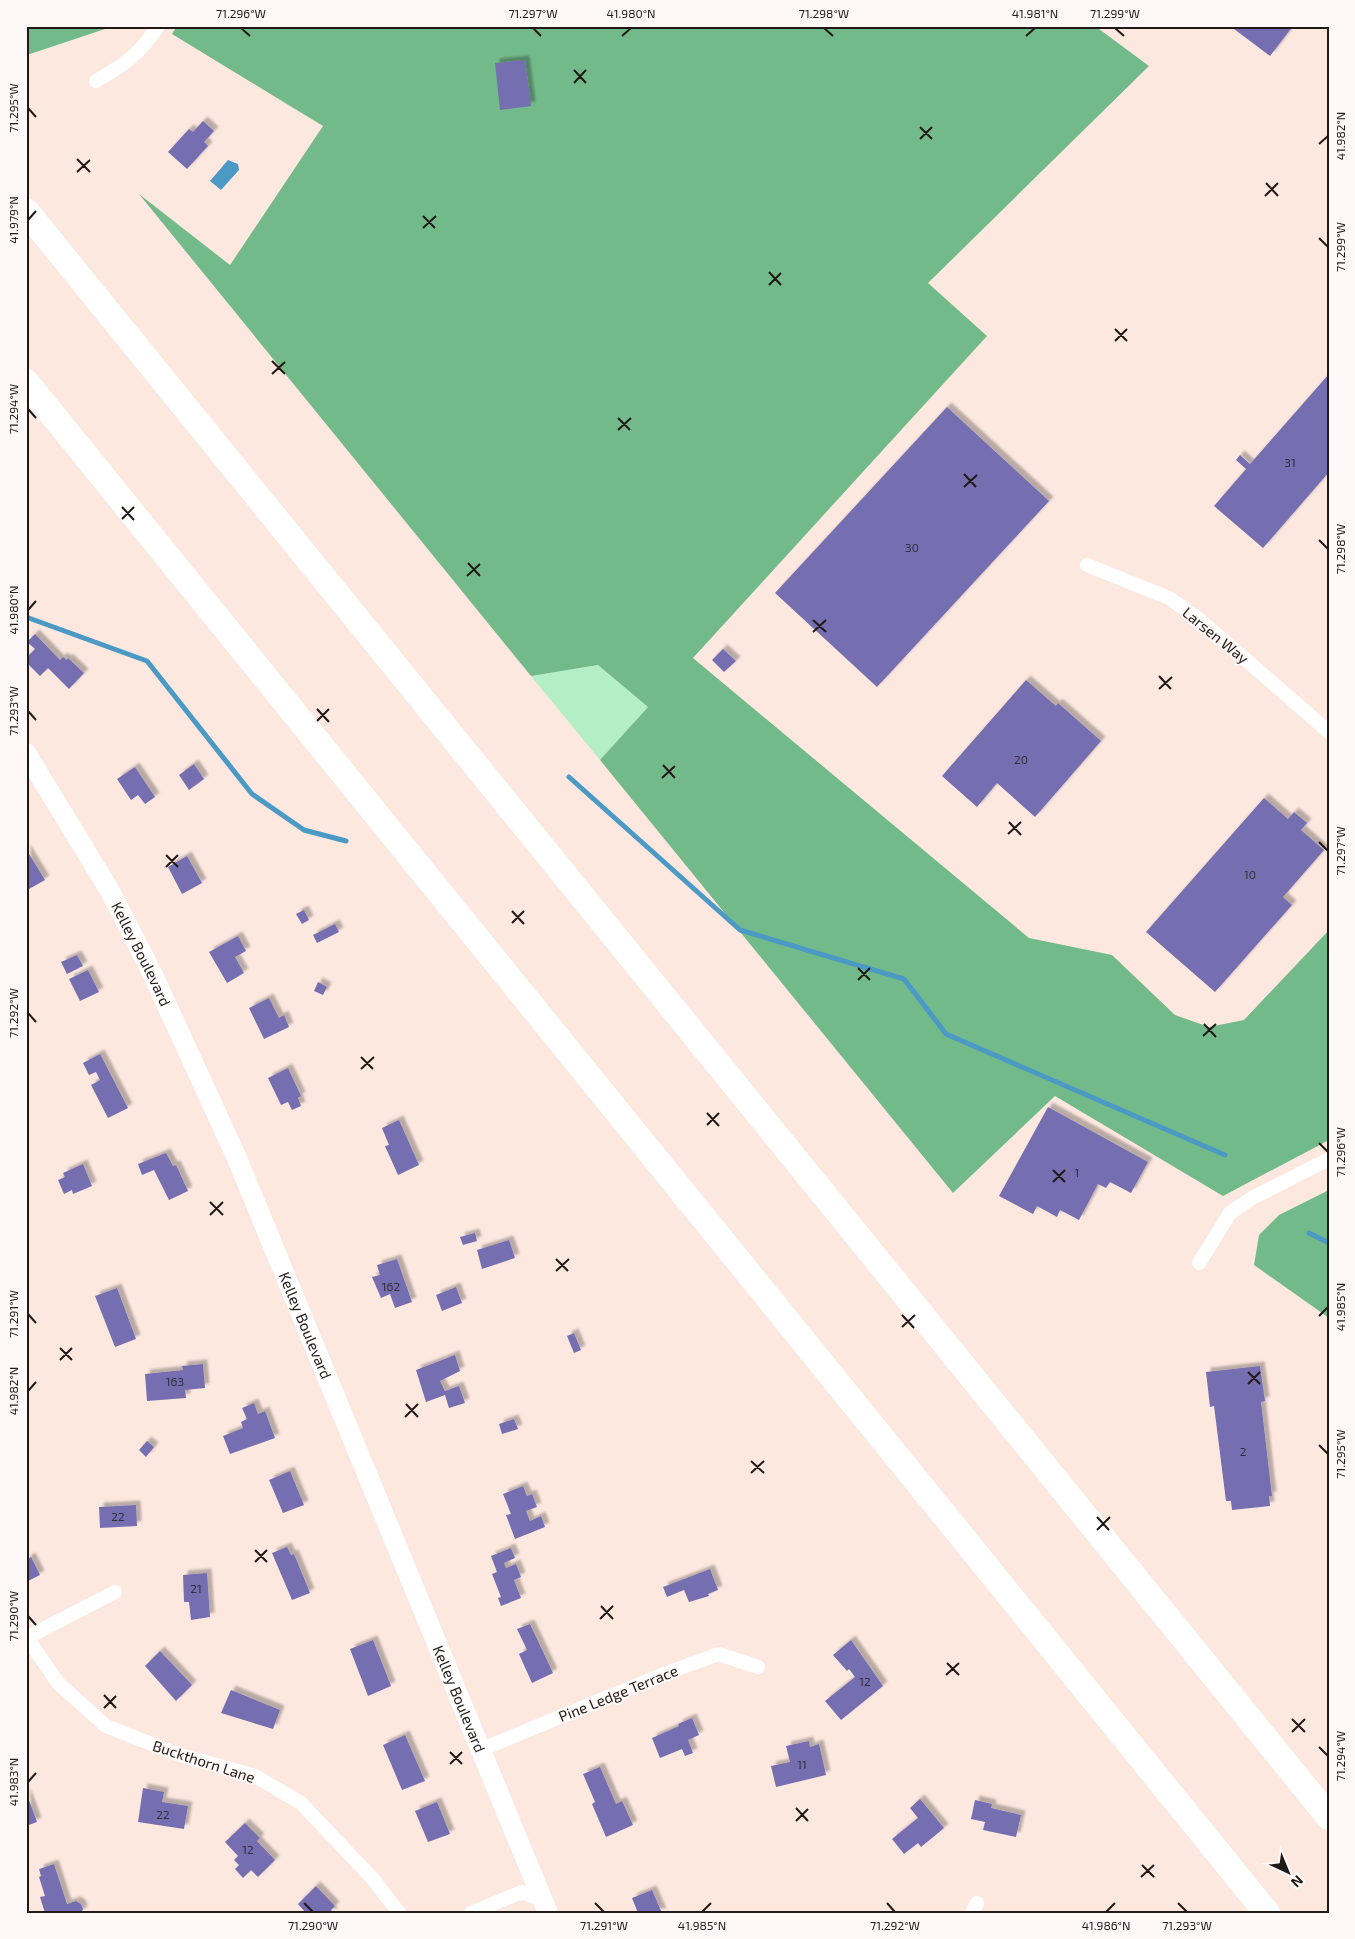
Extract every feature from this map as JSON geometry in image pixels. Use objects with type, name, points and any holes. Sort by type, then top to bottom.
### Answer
[{"type":"highway","points":[[26,211],[1329,1818]]},
{"type":"highway","points":[[26,382],[1268,1913]]},
{"type":"main road","name":"Kelley Boulevard","points":[[26,753],[110,891],[190,1054],[236,1156],[545,1906]]},
{"type":"street","points":[[96,81],[125,64],[145,46],[158,26]]},
{"type":"street","name":"Larsen Way","points":[[1087,565],[1169,598],[1199,620],[1329,732]]},
{"type":"street","points":[[1200,1263],[1230,1213],[1252,1198],[1329,1159]]},
{"type":"street","points":[[26,1638],[115,1592]]},
{"type":"street","name":"Buckthorn Lane","points":[[26,1638],[58,1683],[106,1726],[177,1754],[255,1776],[300,1803],[373,1879],[399,1913]]},
{"type":"street","name":"Pine Ledge Terrace","points":[[480,1750],[669,1672],[719,1654],[758,1667]]},
{"type":"street","points":[[471,1913],[522,1892],[545,1906]]},
{"type":"green space","points":[[26,26],[114,26],[27,55]]},
{"type":"green space","points":[[177,26],[1095,26],[1149,66],[928,283],[987,336],[693,658],[1029,938],[1112,955],[1175,1015],[1209,1027],[1244,1020],[1329,930],[1329,1140],[1223,1196],[1055,1096],[953,1193],[600,760],[648,707],[598,665],[531,676],[139,194],[230,265],[323,126],[172,34]]},
{"type":"green space","points":[[598,665],[648,707],[600,760],[531,676]]},
{"type":"green space","points":[[1329,1190],[1329,1318],[1254,1265],[1259,1235],[1279,1215]]},
{"type":"water","points":[[228,160],[238,164],[239,170],[221,190],[210,181]]},
{"type":"building","points":[[1230,26],[1293,26],[1270,56]]},
{"type":"building","points":[[525,60],[531,106],[500,110],[495,63]]},
{"type":"building","points":[[203,121],[214,131],[204,142],[208,146],[187,169],[168,152],[189,129],[193,132]]},
{"type":"building","points":[[1329,374],[1329,472],[1263,548],[1214,506],[1246,469],[1236,460],[1240,455],[1250,464]]},
{"type":"building","points":[[947,407],[1049,501],[877,687],[775,593]]},
{"type":"building","points":[[35,634],[60,660],[63,657],[67,660],[68,658],[84,673],[69,689],[48,668],[40,676],[26,662],[26,658],[35,649],[27,642]]},
{"type":"building","points":[[723,649],[736,661],[724,672],[712,660]]},
{"type":"building","points":[[1026,680],[1056,706],[1058,703],[1101,741],[1035,817],[997,783],[977,807],[942,776]]},
{"type":"building","points":[[194,764],[204,779],[189,790],[179,775]]},
{"type":"building","points":[[135,767],[155,797],[145,804],[138,795],[131,800],[117,779]]},
{"type":"building","points":[[1264,798],[1288,819],[1294,812],[1307,823],[1301,830],[1324,850],[1283,897],[1292,905],[1215,992],[1146,932]]},
{"type":"building","points":[[26,849],[45,880],[29,889],[26,884]]},
{"type":"building","points":[[187,856],[202,883],[182,894],[168,867]]},
{"type":"building","points":[[304,910],[309,920],[302,924],[296,914]]},
{"type":"building","points":[[335,924],[339,932],[317,943],[313,935]]},
{"type":"building","points":[[238,936],[246,951],[235,957],[244,973],[227,983],[209,952]]},
{"type":"building","points":[[77,955],[83,966],[67,974],[61,962]]},
{"type":"building","points":[[88,970],[99,992],[80,1001],[69,979]]},
{"type":"building","points":[[318,982],[327,987],[323,995],[314,991]]},
{"type":"building","points":[[269,998],[279,1018],[284,1015],[289,1027],[264,1039],[249,1008]]},
{"type":"building","points":[[100,1054],[128,1108],[108,1118],[91,1085],[100,1080],[96,1072],[89,1075],[83,1063]]},
{"type":"building","points":[[288,1068],[301,1096],[298,1098],[301,1106],[292,1110],[288,1102],[281,1105],[268,1078]]},
{"type":"building","points":[[1048,1107],[1148,1162],[1131,1193],[1110,1182],[1106,1188],[1098,1184],[1079,1220],[1060,1210],[1057,1217],[1037,1206],[1033,1214],[999,1196]]},
{"type":"building","points":[[399,1120],[419,1165],[398,1175],[385,1146],[389,1145],[382,1128]]},
{"type":"building","points":[[166,1153],[173,1166],[176,1165],[188,1191],[169,1200],[154,1170],[142,1175],[138,1164]]},
{"type":"building","points":[[83,1164],[92,1186],[73,1194],[72,1190],[64,1194],[58,1180],[65,1177],[63,1173]]},
{"type":"building","points":[[475,1233],[477,1241],[463,1245],[460,1237]]},
{"type":"building","points":[[509,1240],[515,1258],[482,1269],[477,1250]]},
{"type":"building","points":[[397,1259],[412,1302],[395,1308],[390,1294],[381,1298],[372,1277],[380,1275],[377,1265]]},
{"type":"building","points":[[456,1287],[462,1303],[442,1311],[436,1295]]},
{"type":"building","points":[[117,1288],[136,1339],[115,1347],[95,1296]]},
{"type":"building","points":[[574,1333],[581,1350],[574,1353],[567,1336]]},
{"type":"building","points":[[455,1355],[460,1371],[440,1381],[445,1391],[459,1386],[465,1403],[449,1408],[445,1395],[426,1402],[416,1370]]},
{"type":"building","points":[[203,1364],[205,1388],[185,1390],[186,1398],[147,1401],[145,1374],[183,1370],[182,1366]]},
{"type":"building","points":[[1260,1366],[1265,1401],[1261,1402],[1272,1496],[1269,1496],[1270,1506],[1232,1510],[1231,1501],[1226,1501],[1214,1406],[1210,1407],[1206,1372]]},
{"type":"building","points":[[254,1403],[258,1414],[265,1411],[275,1438],[230,1454],[223,1436],[243,1428],[241,1422],[247,1419],[242,1408]]},
{"type":"building","points":[[514,1419],[518,1429],[502,1434],[499,1424]]},
{"type":"building","points":[[147,1441],[154,1447],[146,1457],[139,1450]]},
{"type":"building","points":[[290,1471],[304,1505],[283,1513],[269,1480]]},
{"type":"building","points":[[523,1486],[527,1496],[532,1494],[537,1507],[526,1511],[530,1521],[541,1516],[545,1527],[515,1539],[506,1515],[511,1514],[503,1494]]},
{"type":"building","points":[[136,1505],[137,1526],[100,1528],[99,1507]]},
{"type":"building","points":[[287,1547],[291,1555],[294,1554],[310,1593],[292,1600],[272,1553]]},
{"type":"building","points":[[511,1548],[515,1558],[504,1563],[506,1568],[516,1564],[521,1577],[514,1580],[521,1598],[501,1606],[498,1598],[501,1597],[492,1574],[497,1572],[491,1556]]},
{"type":"building","points":[[31,1557],[40,1575],[26,1582],[26,1560]]},
{"type":"building","points":[[710,1569],[718,1590],[708,1594],[709,1596],[689,1602],[684,1590],[667,1597],[663,1587]]},
{"type":"building","points":[[207,1573],[210,1617],[191,1620],[189,1602],[184,1602],[183,1575]]},
{"type":"building","points":[[530,1624],[553,1673],[532,1683],[519,1654],[527,1650],[517,1629]]},
{"type":"building","points":[[373,1640],[391,1686],[368,1696],[350,1649]]},
{"type":"building","points":[[851,1640],[883,1686],[841,1720],[825,1701],[855,1677],[833,1655]]},
{"type":"building","points":[[160,1651],[192,1685],[176,1701],[145,1666]]},
{"type":"building","points":[[231,1690],[280,1710],[273,1729],[221,1713]]},
{"type":"building","points":[[692,1718],[699,1735],[688,1740],[693,1753],[685,1756],[682,1749],[660,1758],[652,1738]]},
{"type":"building","points":[[405,1735],[425,1781],[402,1790],[383,1745]]},
{"type":"building","points":[[809,1741],[810,1747],[819,1744],[826,1775],[776,1787],[771,1766],[790,1762],[786,1746]]},
{"type":"building","points":[[600,1767],[616,1804],[622,1801],[633,1825],[606,1837],[592,1804],[595,1802],[583,1774]]},
{"type":"building","points":[[143,1788],[164,1792],[162,1802],[188,1806],[184,1829],[138,1822]]},
{"type":"building","points":[[26,1792],[37,1822],[26,1826]]},
{"type":"building","points":[[920,1799],[944,1828],[921,1847],[918,1843],[904,1854],[892,1839],[918,1818],[910,1808]]},
{"type":"building","points":[[975,1800],[992,1804],[991,1808],[1021,1815],[1016,1837],[983,1830],[985,1822],[971,1819]]},
{"type":"building","points":[[437,1802],[450,1834],[428,1842],[415,1811]]},
{"type":"building","points":[[245,1823],[260,1838],[257,1841],[275,1860],[258,1877],[251,1870],[243,1878],[235,1869],[239,1865],[234,1860],[238,1856],[225,1842]]},
{"type":"building","points":[[54,1864],[67,1904],[76,1901],[81,1904],[83,1909],[81,1913],[45,1913],[40,1897],[45,1896],[39,1877],[41,1876],[39,1869]]},
{"type":"building","points":[[316,1886],[335,1906],[331,1910],[334,1913],[306,1913],[298,1904]]},
{"type":"building","points":[[652,1890],[662,1913],[638,1913],[632,1898]]},
{"type":"waterway","points":[[26,617],[147,661],[252,794],[304,830],[346,841]]},
{"type":"waterway","points":[[569,777],[740,930],[904,979],[946,1034],[1225,1155]]},
{"type":"waterway","points":[[1309,1233],[1329,1243]]}]
